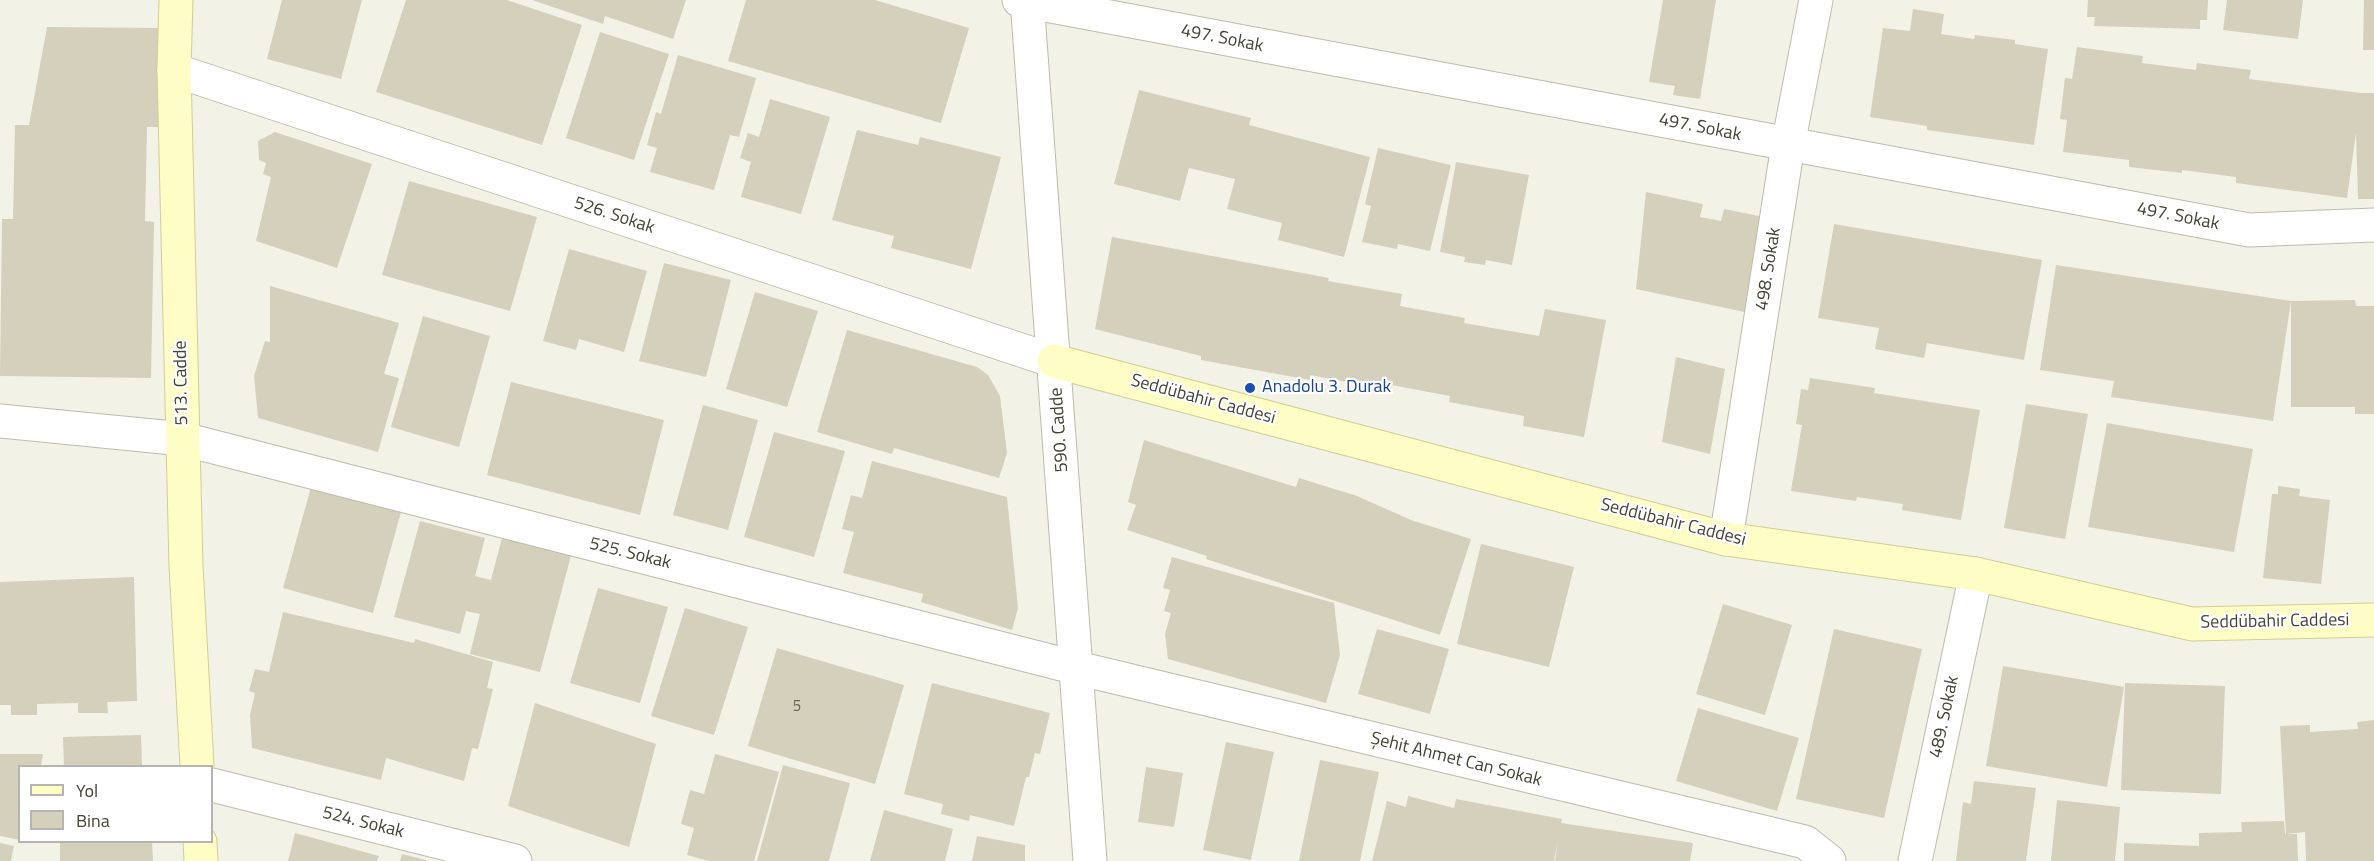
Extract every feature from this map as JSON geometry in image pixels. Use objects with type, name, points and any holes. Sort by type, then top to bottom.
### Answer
[{"type":"street","name":"513. Cadde","points":[[176,0],[174,70],[186,566],[196,765]]},
{"type":"street","name":"498. Sokak","points":[[1726,539],[1788,145],[1816,0]]},
{"type":"street","name":"497. Sokak","points":[[1025,1],[2249,230],[2374,225]]},
{"type":"street","name":"590. Cadde","points":[[1025,1],[1090,861]]},
{"type":"street","name":"526. Sokak","points":[[174,70],[1054,361]]},
{"type":"street","name":"Seddübahir Caddesi","points":[[1054,361],[1726,539],[1976,574],[2192,624],[2374,620]]},
{"type":"street","name":"525. Sokak","points":[[0,421],[183,439],[1077,668]]},
{"type":"street","name":"489. Sokak","points":[[1915,861],[1976,574]]},
{"type":"street","name":"Şehit Ahmet Can Sokak","points":[[1077,668],[1805,842],[1829,861]]},
{"type":"street","name":"524. Sokak","points":[[213,784],[515,861]]},
{"type":"street","points":[[201,843],[201,861]]},
{"type":"building","points":[[282,0],[362,0],[341,79],[267,59]]},
{"type":"building","points":[[406,0],[507,0],[582,25],[542,145],[376,92]]},
{"type":"building","points":[[532,0],[686,0],[673,39],[605,16],[603,24]]},
{"type":"building","points":[[746,0],[875,0],[969,28],[941,123],[728,61]]},
{"type":"building","points":[[1663,0],[1716,0],[1700,99],[1673,95],[1675,86],[1649,82]]},
{"type":"building","points":[[2088,0],[2208,0],[2207,20],[2200,20],[2200,29],[2094,26],[2095,17],[2087,17]]},
{"type":"building","points":[[2227,0],[2303,0],[2298,39],[2223,30]]},
{"type":"building","points":[[2364,0],[2374,0],[2374,50],[2363,50]]},
{"type":"building","points":[[1913,9],[1944,14],[1941,34],[1974,39],[1975,35],[2015,40],[2015,44],[2048,49],[2034,145],[1927,130],[1927,126],[1870,117],[1883,28],[1910,31]]},
{"type":"building","points":[[47,27],[161,28],[158,127],[147,127],[145,221],[154,222],[151,378],[0,376],[2,219],[13,219],[15,125],[29,125]]},
{"type":"building","points":[[600,32],[669,54],[634,160],[566,138]]},
{"type":"building","points":[[2077,47],[2143,56],[2142,63],[2196,70],[2197,63],[2251,70],[2249,79],[2374,93],[2374,199],[2358,199],[2356,133],[2347,198],[2236,183],[2236,177],[2182,170],[2182,173],[2129,167],[2129,160],[2063,152],[2067,120],[2060,119],[2065,78],[2072,79]]},
{"type":"building","points":[[678,55],[756,78],[739,137],[730,135],[714,190],[650,172],[657,148],[647,145],[656,112],[661,114]]},
{"type":"building","points":[[1139,90],[1251,118],[1249,125],[1370,157],[1344,257],[1278,240],[1282,223],[1227,209],[1235,179],[1189,168],[1180,201],[1114,184]]},
{"type":"building","points":[[770,99],[830,117],[801,214],[741,197],[751,162],[740,158],[748,133],[759,137]]},
{"type":"building","points":[[857,130],[918,145],[920,137],[1001,157],[971,269],[891,248],[894,236],[832,220]]},
{"type":"building","points":[[275,132],[372,164],[337,268],[256,241],[271,177],[263,174],[266,163],[259,160],[258,141]]},
{"type":"building","points":[[1378,148],[1451,165],[1430,251],[1398,244],[1397,249],[1362,242],[1371,206],[1365,204]]},
{"type":"building","points":[[1456,162],[1529,175],[1512,265],[1486,260],[1485,265],[1464,262],[1465,257],[1440,252]]},
{"type":"building","points":[[409,181],[537,217],[510,311],[382,275]]},
{"type":"building","points":[[1646,192],[1703,204],[1700,217],[1721,221],[1724,209],[1764,217],[1754,314],[1636,289]]},
{"type":"building","points":[[1834,224],[2042,260],[2024,360],[1927,343],[1924,358],[1875,349],[1879,328],[1818,318]]},
{"type":"building","points":[[1112,237],[1402,294],[1400,306],[1465,318],[1464,323],[1539,336],[1545,309],[1606,320],[1584,437],[1523,426],[1524,416],[1449,402],[1450,396],[1386,384],[1384,389],[1310,375],[1310,380],[1201,360],[1201,356],[1095,329]]},
{"type":"building","points":[[569,249],[647,271],[624,352],[579,339],[576,350],[543,341]]},
{"type":"building","points":[[664,263],[731,280],[706,377],[639,361]]},
{"type":"building","points":[[2056,265],[2291,301],[2273,421],[2111,397],[2114,381],[2040,370]]},
{"type":"building","points":[[270,286],[399,323],[384,374],[399,378],[378,452],[258,418],[254,376],[265,341],[270,342]]},
{"type":"building","points":[[755,292],[818,311],[787,407],[726,389]]},
{"type":"building","points":[[2355,300],[2356,306],[2374,306],[2374,414],[2355,414],[2355,407],[2291,407],[2291,301]]},
{"type":"building","points":[[423,316],[490,336],[459,447],[391,427]]},
{"type":"building","points":[[847,330],[977,367],[988,375],[1000,396],[1007,453],[999,478],[894,448],[892,454],[817,432]]},
{"type":"building","points":[[1676,357],[1725,369],[1710,454],[1662,442]]},
{"type":"building","points":[[1810,378],[1875,388],[1874,393],[1980,410],[1961,520],[1902,510],[1903,504],[1857,497],[1856,501],[1791,491],[1802,425],[1796,424],[1801,389],[1808,390]]},
{"type":"building","points":[[511,382],[664,420],[640,515],[487,475]]},
{"type":"building","points":[[2026,404],[2088,414],[2065,539],[2004,528]]},
{"type":"building","points":[[703,405],[758,420],[728,530],[673,515]]},
{"type":"building","points":[[2107,423],[2253,449],[2234,552],[2088,527]]},
{"type":"building","points":[[774,432],[845,451],[814,557],[744,537]]},
{"type":"building","points":[[1144,440],[1296,487],[1299,478],[1357,496],[1411,520],[1471,539],[1440,635],[1206,559],[1207,556],[1127,530],[1136,505],[1128,502]]},
{"type":"building","points":[[872,461],[1007,497],[1018,608],[1012,630],[921,602],[923,594],[843,573],[854,532],[842,529],[851,495],[862,498]]},
{"type":"building","points":[[2278,486],[2300,489],[2299,496],[2330,500],[2321,584],[2263,578],[2272,494],[2278,494]]},
{"type":"building","points":[[311,487],[401,512],[373,613],[283,588]]},
{"type":"building","points":[[420,521],[485,538],[475,576],[491,580],[503,534],[572,552],[540,672],[470,654],[480,614],[466,611],[460,634],[394,617]]},
{"type":"building","points":[[1481,544],[1574,567],[1549,667],[1457,644]]},
{"type":"building","points":[[1172,557],[1334,603],[1340,655],[1326,703],[1168,659],[1165,634],[1171,613],[1164,611],[1170,590],[1163,588]]},
{"type":"building","points":[[134,577],[137,701],[107,702],[108,713],[78,713],[78,703],[37,704],[37,715],[11,715],[11,705],[0,705],[0,582]]},
{"type":"building","points":[[598,588],[668,607],[640,703],[570,683]]},
{"type":"building","points":[[1723,604],[1792,625],[1765,715],[1696,694]]},
{"type":"building","points":[[685,608],[748,627],[714,735],[651,716]]},
{"type":"building","points":[[283,612],[414,643],[415,639],[493,662],[487,688],[493,689],[478,749],[472,748],[464,781],[386,758],[381,780],[252,748],[250,715],[255,693],[249,691],[255,669],[269,672]]},
{"type":"building","points":[[1377,629],[1449,649],[1430,714],[1358,694]]},
{"type":"building","points":[[1834,629],[1922,649],[1884,818],[1796,799]]},
{"type":"building","points":[[777,648],[904,685],[875,784],[748,746]]},
{"type":"building","points":[[2003,666],[2124,687],[2107,787],[1986,766]]},
{"type":"building","points":[[932,683],[1050,713],[1040,754],[1035,753],[1029,777],[1026,777],[1014,826],[970,815],[969,821],[941,814],[943,804],[904,794]]},
{"type":"building","points":[[2125,683],[2225,686],[2221,794],[2121,790]]},
{"type":"building","points":[[535,703],[656,744],[629,847],[508,806]]},
{"type":"building","points":[[1698,708],[1799,738],[1777,811],[1676,781]]},
{"type":"building","points":[[2374,720],[2374,861],[2306,861],[2305,832],[2286,834],[2280,726],[2310,725],[2310,732],[2358,729],[2357,722]]},
{"type":"building","points":[[141,735],[142,765],[64,765],[63,737]]},
{"type":"building","points":[[1226,742],[1274,752],[1251,860],[1203,850]]},
{"type":"building","points":[[0,754],[43,754],[41,765],[18,765],[18,840],[0,836]]},
{"type":"building","points":[[715,754],[779,772],[754,861],[709,861],[687,855],[694,828],[681,824],[690,790],[704,794]]},
{"type":"building","points":[[1320,760],[1379,772],[1360,861],[1299,861]]},
{"type":"building","points":[[783,765],[850,783],[829,861],[757,861]]},
{"type":"building","points":[[1146,767],[1183,773],[1174,827],[1138,822]]},
{"type":"building","points":[[1974,781],[2036,788],[2026,861],[1956,861],[1963,802],[1971,804]]},
{"type":"building","points":[[1408,796],[1454,808],[1456,799],[1562,819],[1561,823],[1693,843],[1690,861],[1555,861],[1558,840],[1554,861],[1372,861],[1387,801],[1406,807]]},
{"type":"building","points":[[2057,800],[2120,807],[2115,861],[2051,861]]},
{"type":"building","points":[[884,810],[953,829],[945,861],[870,861]]},
{"type":"building","points":[[2284,821],[2285,834],[2297,834],[2298,861],[2124,861],[2124,843],[2199,846],[2199,833],[2242,832],[2241,822]]},
{"type":"building","points":[[295,833],[379,856],[377,861],[288,861]]},
{"type":"building","points":[[977,836],[1025,845],[1025,861],[972,861]]},
{"type":"building","points":[[0,843],[14,846],[11,861],[0,861]]},
{"type":"building","points":[[60,843],[152,843],[153,861],[60,861]]},
{"type":"building","points":[[402,854],[426,860],[426,861],[400,861]]},
{"type":"place","name":"Anadolu 3. Durak","points":[[1250,388]]}]
